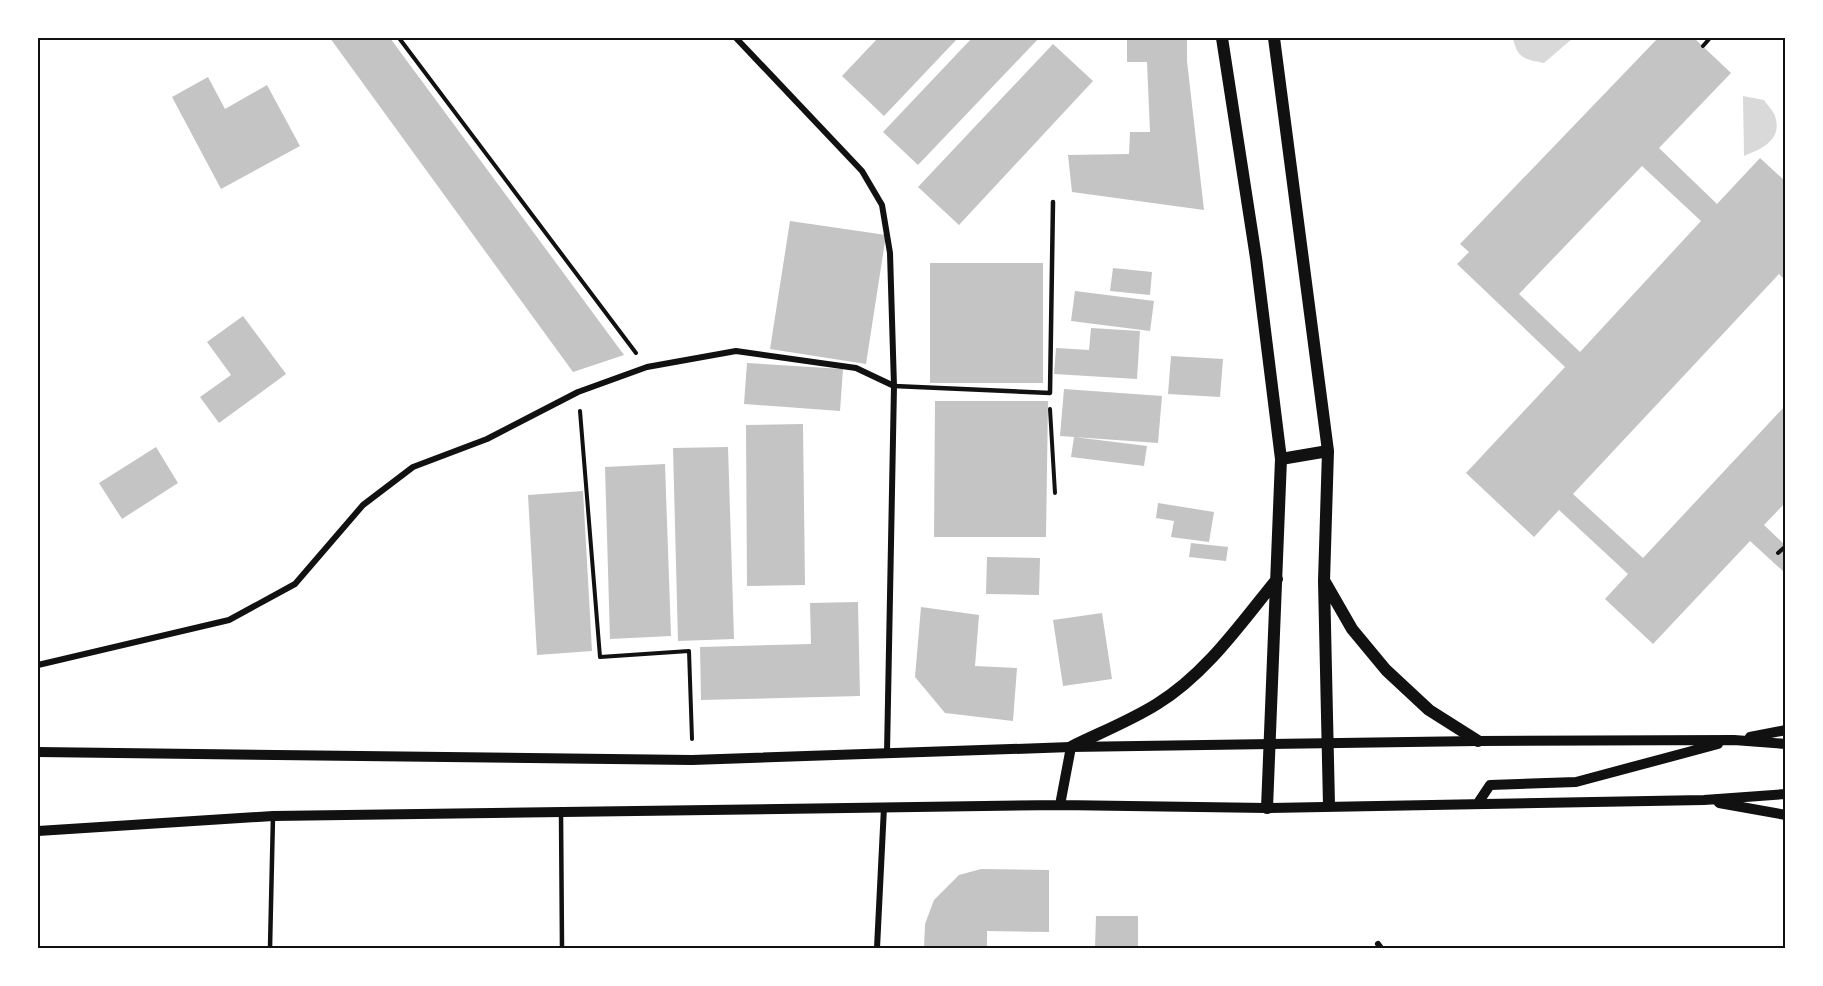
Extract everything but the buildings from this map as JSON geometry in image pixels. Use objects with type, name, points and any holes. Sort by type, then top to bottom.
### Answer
[{"type":"main road","points":[[1222,38],[1256,258],[1281,459],[1268,808]]},
{"type":"main road","points":[[1274,38],[1328,451],[1324,582],[1329,806]]},
{"type":"main road","points":[[1281,459],[1328,451]]},
{"type":"main road","points":[[1071,747],[1157,704],[1194,677],[1277,579]]},
{"type":"main road","points":[[1324,582],[1352,629],[1386,670],[1429,710],[1478,741]]},
{"type":"street","points":[[736,38],[862,171],[882,205],[890,253],[894,386],[887,753]]},
{"type":"street","points":[[38,664],[229,620],[295,584],[363,505],[412,467],[487,439],[578,392],[647,367],[736,351],[856,368],[894,386]]},
{"type":"street","points":[[1478,803],[1490,786],[1576,782],[1734,740],[1785,730]]},
{"type":"street","points":[[38,752],[692,760],[1071,747],[1328,743],[1734,740],[1785,744]]},
{"type":"street","points":[[1060,805],[1071,747]]},
{"type":"street","points":[[38,831],[273,816],[1060,805],[1268,808],[1704,800],[1785,794]]},
{"type":"street","points":[[1704,800],[1785,815]]},
{"type":"street","points":[[877,948],[884,807]]},
{"type":"lane","points":[[894,386],[1050,393],[1053,201]]},
{"type":"lane","points":[[561,812],[562,948]]},
{"type":"lane","points":[[270,948],[273,816]]},
{"type":"path","points":[[399,38],[647,367]]},
{"type":"path","points":[[1703,46],[1710,38]]},
{"type":"path","points":[[578,392],[600,657],[689,651],[692,760]]},
{"type":"path","points":[[1050,393],[1055,493]]},
{"type":"path","points":[[1778,554],[1785,546]]},
{"type":"shaded area","points":[[1513,38],[1573,38],[1544,63],[1523,57],[1517,50]]},
{"type":"shaded area","points":[[1743,96],[1764,100],[1774,114],[1777,124],[1773,137],[1764,147],[1744,156]]}]
